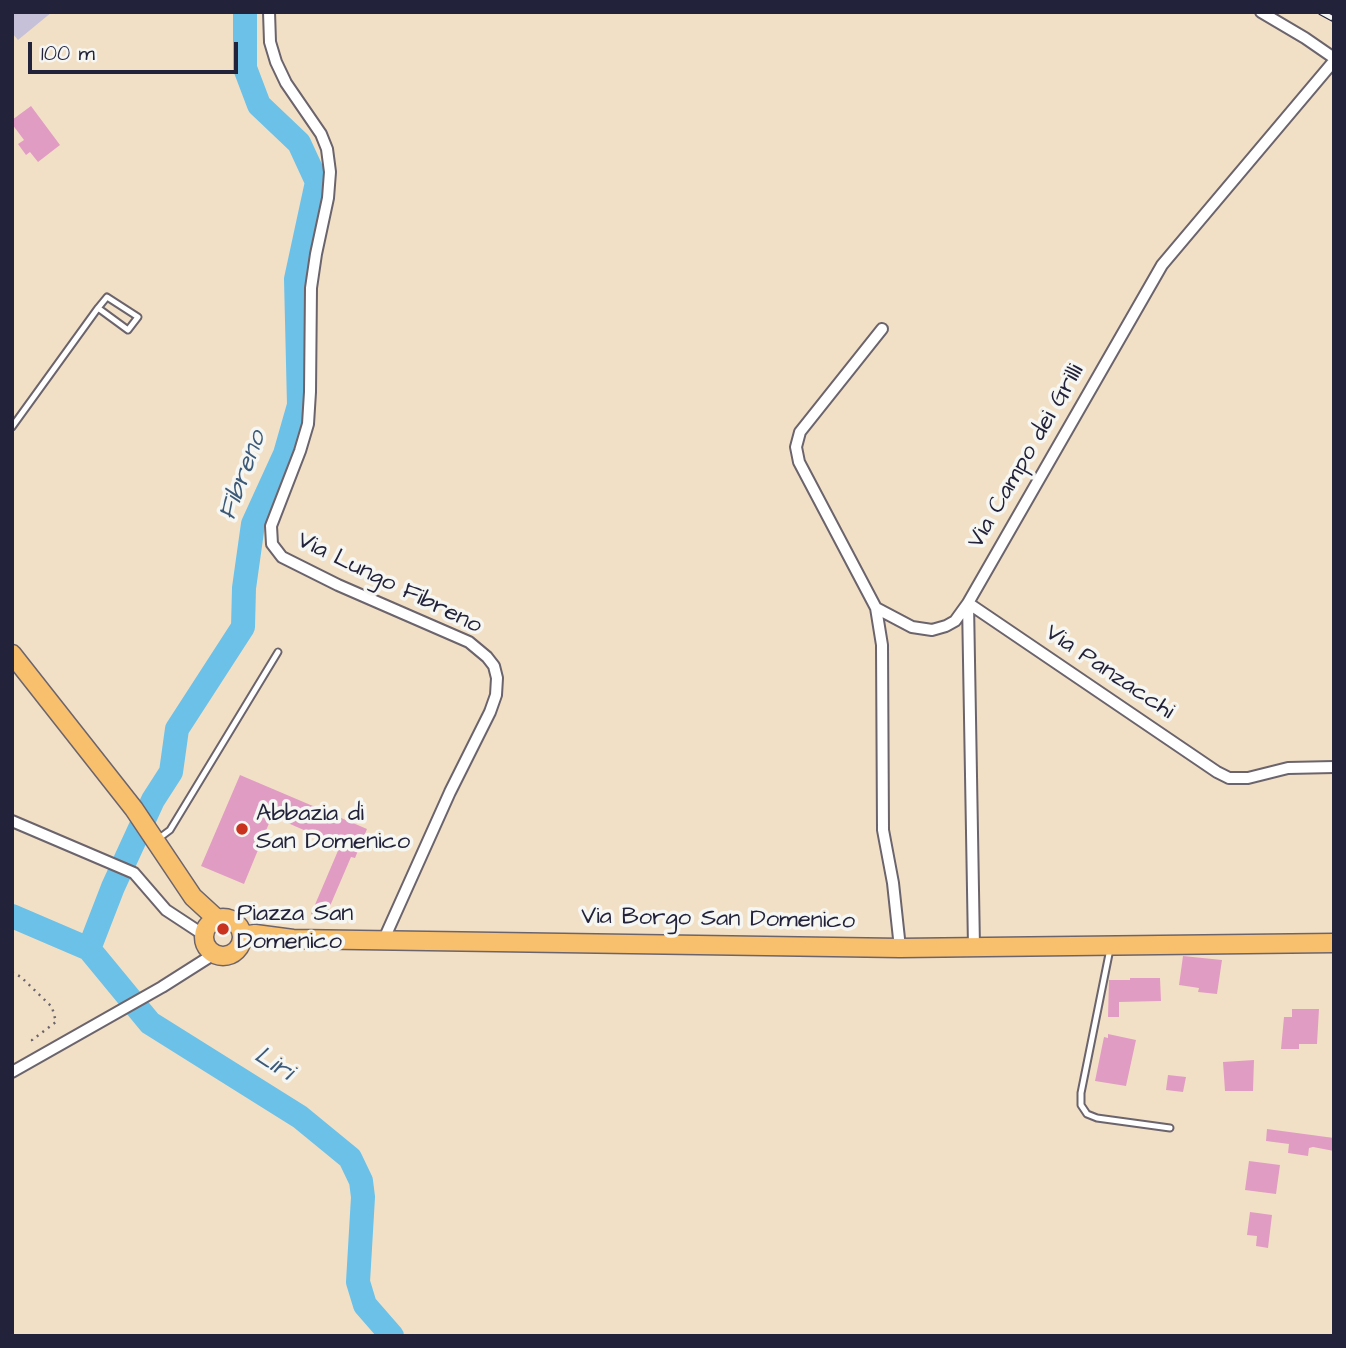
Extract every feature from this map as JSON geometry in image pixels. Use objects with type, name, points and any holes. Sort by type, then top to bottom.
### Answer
[{"type":"main road","points":[[12,654],[134,809],[193,897],[217,919],[234,921],[239,925],[242,942],[236,952],[225,957],[214,954],[206,946],[204,934],[208,925],[217,919]]},
{"type":"main road","name":"Via Borgo San Domenico","points":[[243,936],[255,934],[293,939],[900,948],[1334,943]]},
{"type":"street","name":"Via Lungo Fibreno","points":[[269,12],[269,36],[273,54],[282,75],[321,134],[329,156],[330,172],[328,198],[312,282],[307,430],[271,526],[272,544],[282,557],[338,586],[469,642],[494,666],[497,678],[491,712],[450,792],[384,939]]},
{"type":"street","points":[[1261,12],[1306,38],[1334,59]]},
{"type":"street","name":"Via Campo dei Grilli","points":[[968,603],[1162,265],[1334,59]]},
{"type":"street","points":[[882,329],[800,432],[796,447],[799,462],[876,608],[881,645],[883,830],[900,948]]},
{"type":"street","points":[[876,608],[908,625],[926,630],[950,624],[968,603]]},
{"type":"street","points":[[968,603],[974,947]]},
{"type":"street","name":"Via Panzacchi","points":[[968,603],[1224,776],[1244,779],[1282,769],[1334,767]]},
{"type":"street","points":[[12,821],[134,873],[166,910],[204,934]]},
{"type":"street","points":[[12,1072],[162,987],[214,954]]},
{"type":"lane","points":[[12,427],[98,309],[107,297],[138,317],[128,330],[98,309]]},
{"type":"lane","points":[[152,836],[170,830],[278,652]]},
{"type":"lane","points":[[1110,946],[1081,1093],[1081,1105],[1087,1114],[1097,1118],[1170,1128]]},
{"type":"path","points":[[12,972],[21,977],[52,1007],[56,1022],[32,1040],[41,1056]]},
{"type":"shaded area","points":[[12,12],[52,12],[18,40],[12,33]]},
{"type":"building","points":[[31,106],[60,145],[38,162],[30,152],[26,155],[18,144],[24,140],[12,124],[12,120]]},
{"type":"building","points":[[240,775],[367,829],[355,858],[351,857],[324,920],[311,914],[340,846],[272,816],[244,884],[201,866]]},
{"type":"building","points":[[1183,956],[1222,960],[1217,994],[1198,992],[1199,988],[1179,985]]},
{"type":"building","points":[[1160,978],[1161,1001],[1119,1002],[1119,1017],[1108,1017],[1109,980]]},
{"type":"building","points":[[1292,1009],[1319,1009],[1317,1044],[1299,1044],[1299,1049],[1281,1049],[1284,1017],[1292,1017]]},
{"type":"building","points":[[1108,1034],[1136,1040],[1126,1086],[1095,1081],[1104,1037],[1108,1038]]},
{"type":"building","points":[[1254,1060],[1253,1091],[1225,1091],[1223,1062]]},
{"type":"building","points":[[1168,1075],[1186,1077],[1183,1092],[1166,1090]]},
{"type":"building","points":[[1267,1129],[1334,1138],[1334,1151],[1313,1147],[1309,1148],[1308,1156],[1288,1153],[1289,1144],[1266,1141]]},
{"type":"building","points":[[1249,1161],[1280,1165],[1276,1194],[1245,1190]]},
{"type":"building","points":[[1250,1212],[1272,1215],[1268,1248],[1256,1246],[1257,1236],[1247,1235]]},
{"type":"waterway","name":"Fibreno","points":[[89,949],[113,887],[153,800],[171,772],[177,729],[243,627],[244,588],[253,524],[285,454],[299,405],[296,279],[317,182],[299,143],[259,105],[245,68],[245,12]]},
{"type":"waterway","name":"Liri","points":[[12,916],[89,949],[150,1023],[300,1117],[350,1158],[361,1181],[363,1197],[358,1282],[365,1305],[392,1336]]},
{"type":"railway","points":[[1321,12],[1334,19]]},
{"type":"place","name":"Abbazia di San Domenico","points":[[242,829]]},
{"type":"place","name":"Piazza San Domenico","points":[[223,929]]}]
